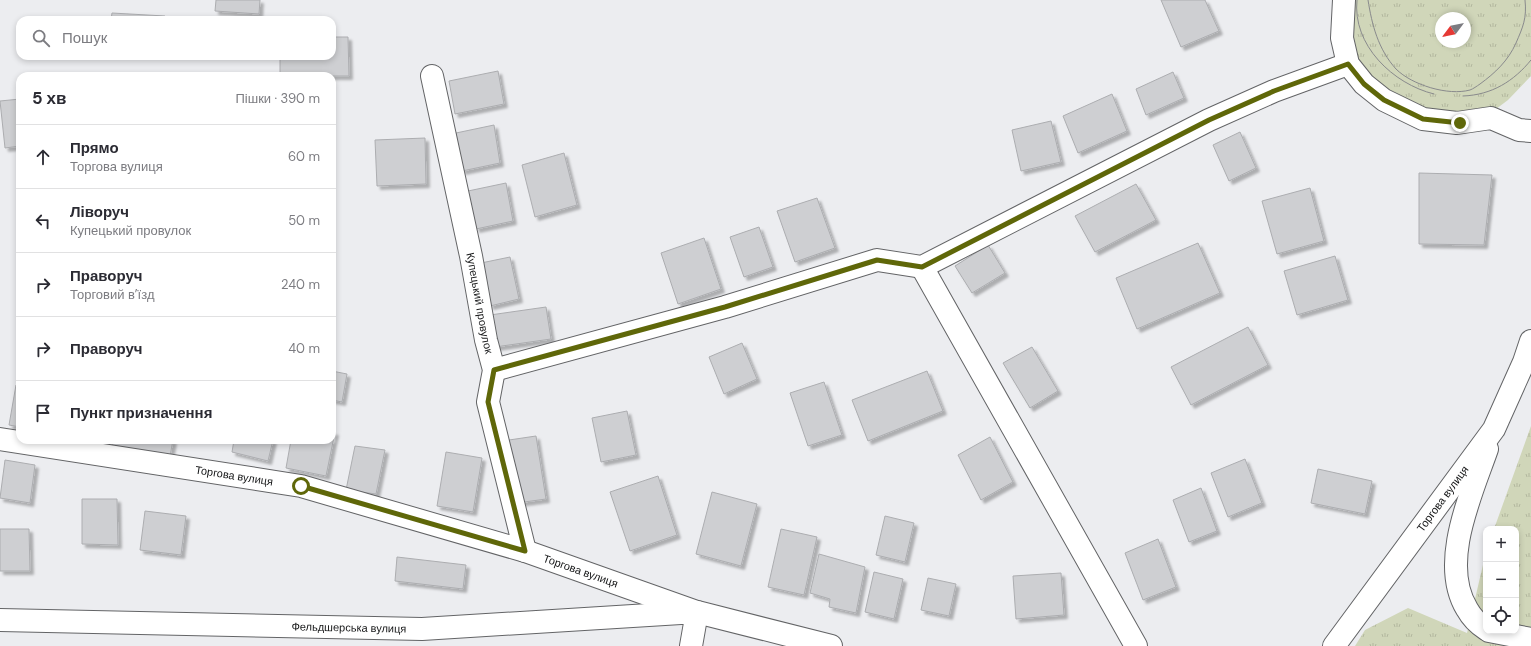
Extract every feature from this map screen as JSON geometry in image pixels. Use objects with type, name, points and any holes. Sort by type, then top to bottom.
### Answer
[{"type":"street","points":[[1344,0],[1342,38],[1348,64],[1364,84],[1384,100],[1423,119],[1457,123],[1491,118],[1519,130],[1531,131]]},
{"type":"street","points":[[494,370],[725,307],[877,260],[922,267],[1209,120],[1274,91],[1348,64]]},
{"type":"street","name":"Купецький провулок","points":[[432,76],[471,256],[486,340],[494,370],[488,402],[525,551]]},
{"type":"street","points":[[922,267],[1136,646]]},
{"type":"street","name":"Торгова вулиця","points":[[1334,646],[1494,429],[1524,362],[1531,341]]},
{"type":"street","points":[[1483,628],[1476,622],[1460,594],[1456,565],[1457,548],[1465,513],[1494,429]]},
{"type":"street","name":"Торгова вулиця","points":[[0,439],[16,441]]},
{"type":"street","name":"Торгова вулиця","points":[[32,444],[301,486],[525,551],[697,612],[831,646]]},
{"type":"street","points":[[691,646],[697,612]]},
{"type":"street","name":"Фельдшерська вулиця","points":[[0,620],[422,637],[697,612]]},
{"type":"street","points":[[1505,634],[1531,639]]},
{"type":"green space","points":[[1344,0],[1531,0],[1531,76],[1508,100],[1488,115],[1460,123],[1364,84]]},
{"type":"green space","points":[[1531,426],[1531,646],[1355,646],[1365,630],[1408,608],[1467,633],[1483,565],[1483,634],[1519,634],[1519,526],[1495,526]]},
{"type":"building","points":[[216,0],[260,0],[259,14],[215,11]]},
{"type":"building","points":[[1161,0],[1205,0],[1219,31],[1181,47]]},
{"type":"building","points":[[112,13],[165,16],[112,16]]},
{"type":"building","points":[[336,37],[348,37],[349,76],[336,76],[336,72],[280,72],[280,60],[336,60]]},
{"type":"building","points":[[498,71],[504,104],[455,114],[449,81]]},
{"type":"building","points":[[1173,72],[1184,98],[1146,115],[1136,89]]},
{"type":"building","points":[[1112,94],[1127,131],[1078,153],[1063,116]]},
{"type":"building","points":[[16,99],[16,147],[5,148],[0,101]]},
{"type":"building","points":[[1051,121],[1061,162],[1021,171],[1012,130]]},
{"type":"building","points":[[494,125],[500,163],[462,171],[456,133]]},
{"type":"building","points":[[1240,132],[1256,168],[1229,181],[1213,145]]},
{"type":"building","points":[[425,138],[426,184],[377,186],[375,140]]},
{"type":"building","points":[[564,153],[577,205],[535,217],[522,165]]},
{"type":"building","points":[[1419,173],[1492,175],[1484,245],[1419,244]]},
{"type":"building","points":[[506,183],[513,221],[476,229],[468,191]]},
{"type":"building","points":[[1136,184],[1156,220],[1095,252],[1075,216]]},
{"type":"building","points":[[1310,188],[1324,241],[1277,254],[1262,201]]},
{"type":"building","points":[[817,198],[835,248],[795,262],[777,211]]},
{"type":"building","points":[[759,227],[773,267],[744,277],[730,237]]},
{"type":"building","points":[[704,238],[721,289],[678,304],[661,253]]},
{"type":"building","points":[[1198,243],[1220,293],[1137,329],[1116,278]]},
{"type":"building","points":[[988,245],[1005,273],[972,293],[955,266]]},
{"type":"building","points":[[1335,256],[1348,300],[1297,315],[1284,271]]},
{"type":"building","points":[[510,257],[519,299],[490,306],[481,263]]},
{"type":"building","points":[[546,307],[551,339],[495,347],[490,315]]},
{"type":"building","points":[[1248,327],[1268,365],[1191,405],[1171,367]]},
{"type":"building","points":[[742,343],[757,379],[724,394],[709,357]]},
{"type":"building","points":[[1032,347],[1058,391],[1030,408],[1003,363]]},
{"type":"building","points":[[927,371],[943,411],[868,441],[852,400]]},
{"type":"building","points":[[336,372],[347,374],[342,402],[336,401]]},
{"type":"building","points":[[824,382],[842,435],[808,446],[790,393]]},
{"type":"building","points":[[16,385],[16,426],[9,425]]},
{"type":"building","points":[[627,411],[636,455],[601,462],[592,418]]},
{"type":"building","points":[[536,436],[546,499],[517,503],[509,440]]},
{"type":"building","points":[[990,437],[1013,482],[981,500],[958,455]]},
{"type":"building","points":[[112,444],[172,444],[170,456]]},
{"type":"building","points":[[233,444],[272,444],[268,461],[232,452]]},
{"type":"building","points":[[290,444],[333,444],[326,476],[286,468]]},
{"type":"building","points":[[355,446],[385,450],[376,494],[346,490]]},
{"type":"building","points":[[446,452],[482,458],[473,512],[437,506]]},
{"type":"building","points":[[1245,459],[1262,503],[1228,517],[1211,473]]},
{"type":"building","points":[[5,460],[35,465],[30,503],[0,498]]},
{"type":"building","points":[[1318,469],[1372,481],[1365,514],[1311,503]]},
{"type":"building","points":[[658,476],[677,535],[630,551],[610,492]]},
{"type":"building","points":[[1201,488],[1217,531],[1189,542],[1173,500]]},
{"type":"building","points":[[712,492],[757,504],[741,566],[696,554]]},
{"type":"building","points":[[82,499],[117,499],[118,545],[82,544]]},
{"type":"building","points":[[145,511],[186,516],[181,555],[140,550]]},
{"type":"building","points":[[885,516],[914,523],[905,562],[876,555]]},
{"type":"building","points":[[0,529],[29,529],[30,571],[0,571]]},
{"type":"building","points":[[781,529],[817,537],[804,595],[768,587]]},
{"type":"building","points":[[1158,539],[1176,587],[1143,600],[1125,553]]},
{"type":"building","points":[[819,554],[865,567],[856,613],[829,607],[830,599],[810,593]]},
{"type":"building","points":[[397,557],[466,565],[463,589],[395,581]]},
{"type":"building","points":[[874,572],[903,579],[894,619],[865,612]]},
{"type":"building","points":[[1061,573],[1064,615],[1016,619],[1013,576]]},
{"type":"building","points":[[928,578],[956,584],[949,616],[921,610]]},
{"type":"tram line","points":[[1357,0],[1357,17],[1361,32],[1368,47],[1378,60],[1390,72],[1404,81],[1419,89],[1434,94]]},
{"type":"tram line","points":[[1368,0],[1380,45],[1396,69],[1411,80],[1431,88],[1451,92],[1472,89],[1501,66],[1513,49],[1522,27],[1525,17],[1525,0]]},
{"type":"tram line","points":[[1463,96],[1483,93],[1502,86],[1524,68],[1531,60]]},
{"type":"route","points":[[301,486],[525,551],[488,402],[494,370],[725,307],[877,260],[922,267],[1209,120],[1274,91],[1348,64],[1364,84],[1384,100],[1423,119],[1460,123]]}]
